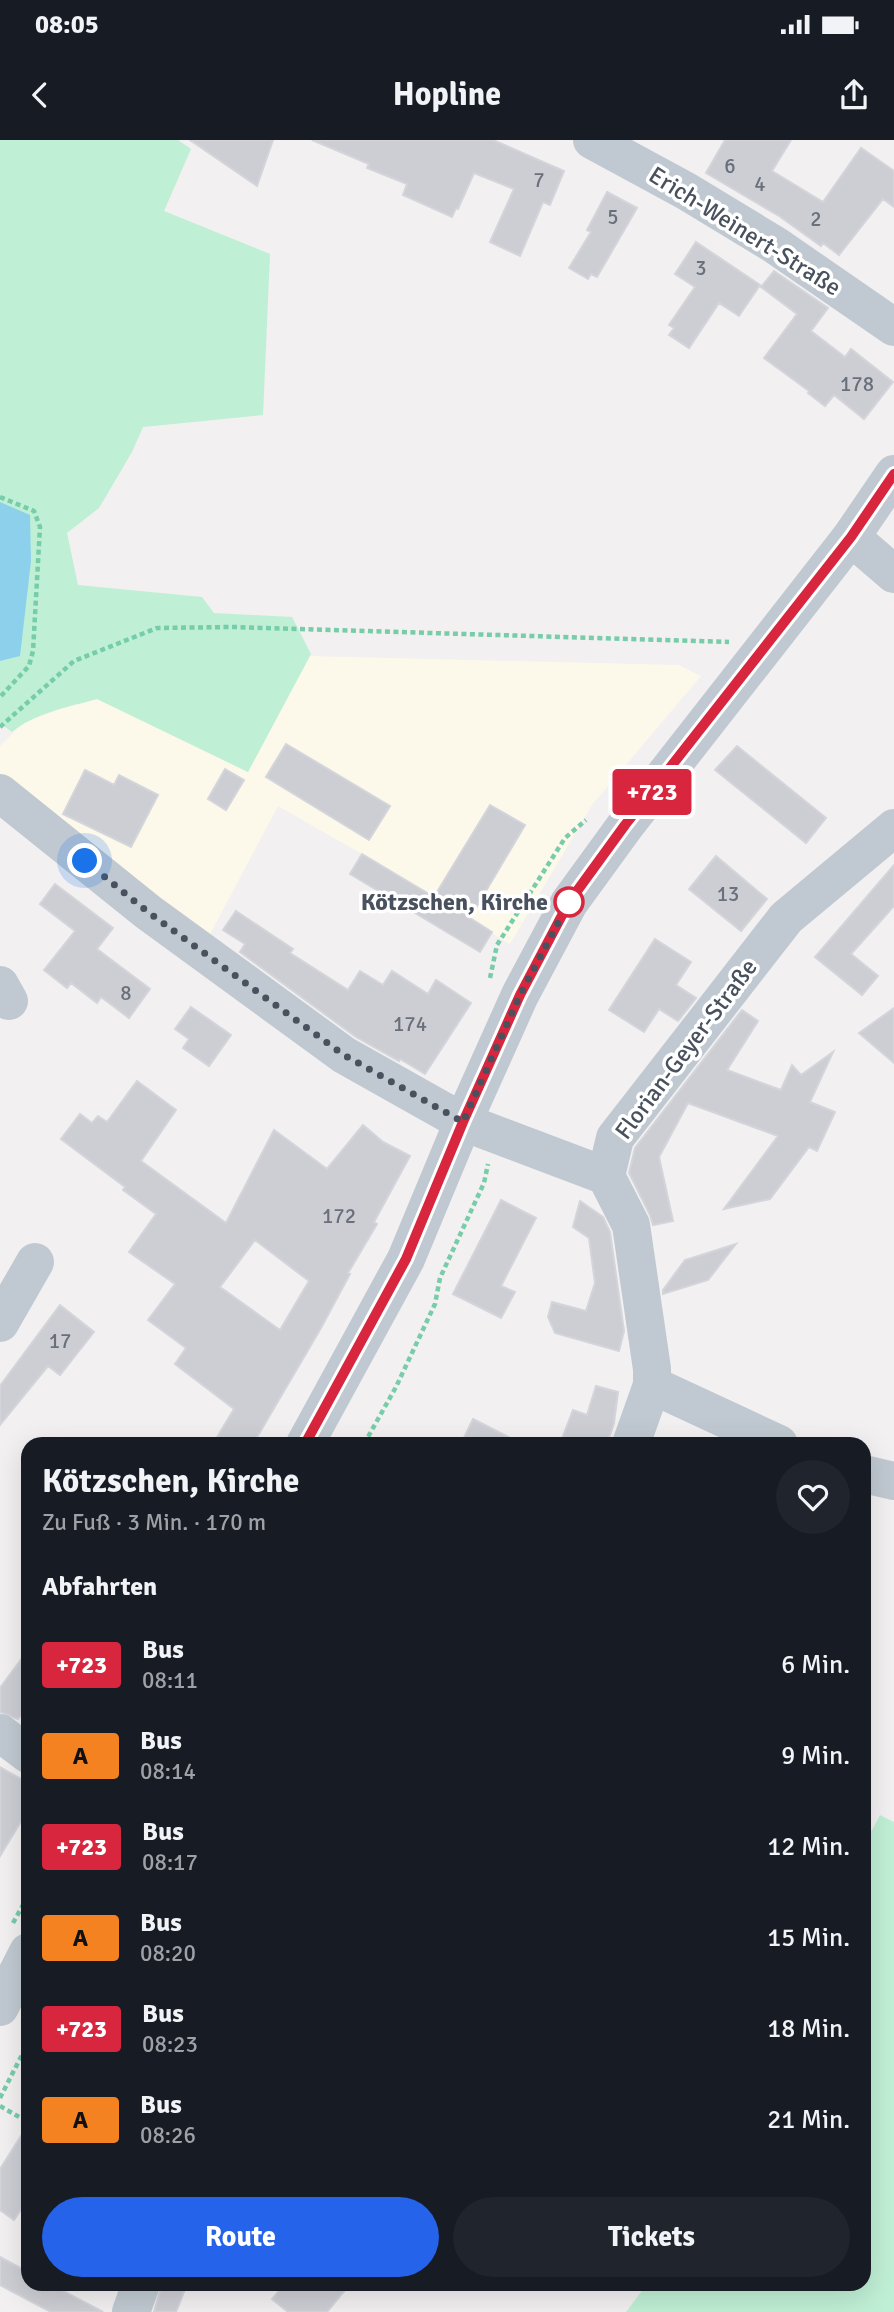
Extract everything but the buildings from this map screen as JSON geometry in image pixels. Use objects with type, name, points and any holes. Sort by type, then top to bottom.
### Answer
[{"type":"street","name":"Erich-Weinert-Straße","points":[[592,140],[775,245],[894,327]]},
{"type":"street","points":[[309,1437],[478,1127],[520,995],[569,902],[625,825],[851,537],[894,474]]},
{"type":"street","points":[[851,537],[894,574]]},
{"type":"street","points":[[0,793],[148,912],[344,1055],[478,1127],[606,1176],[631,1225],[653,1369],[652,1384],[633,1437]]},
{"type":"street","name":"Florian-Geyer-Straße","points":[[606,1176],[615,1138],[786,918],[894,828]]},
{"type":"street","points":[[0,1323],[35,1262]]},
{"type":"street","points":[[652,1384],[764,1437]]},
{"type":"street","points":[[871,1476],[894,1481]]},
{"type":"street","points":[[0,1733],[21,1749]]},
{"type":"street","points":[[0,2007],[21,1966]]},
{"type":"street","points":[[131,2312],[138,2291]]},
{"type":"path","points":[[0,497],[34,511],[40,527],[33,651],[29,666],[0,697]]},
{"type":"path","points":[[0,727],[74,661],[157,628],[233,627],[733,642],[757,658]]},
{"type":"path","points":[[368,1437],[396,1387],[435,1304],[440,1279],[484,1183],[478,1127]]},
{"type":"path","points":[[0,2098],[21,2056]]},
{"type":"path","points":[[0,2106],[21,2118]]},
{"type":"shaded area","points":[[310,656],[679,665],[701,676],[592,805],[510,944],[278,806],[206,942],[0,775],[0,746],[23,723],[97,699],[248,772]]},
{"type":"green space","points":[[0,140],[178,140],[191,149],[164,211],[270,254],[263,415],[143,427],[132,452],[99,508],[67,533],[78,585],[202,597],[214,613],[292,617],[311,654],[248,772],[97,699],[41,715],[12,732],[0,723]]},
{"type":"green space","points":[[880,1815],[894,1822],[894,2312],[626,2312],[642,2291],[871,2291],[871,1832]]},
{"type":"water","points":[[0,502],[30,515],[31,561],[20,656],[0,661]]},
{"type":"bus line","name":"+723","points":[[309,1437],[406,1259],[520,995],[569,902],[625,825],[851,537],[894,474]]},
{"type":"place","name":"Kötzschen, Kirche","points":[[569,902]]},
{"type":"route","points":[[85,861],[148,912],[344,1055],[463,1122],[520,995],[569,902]]}]
